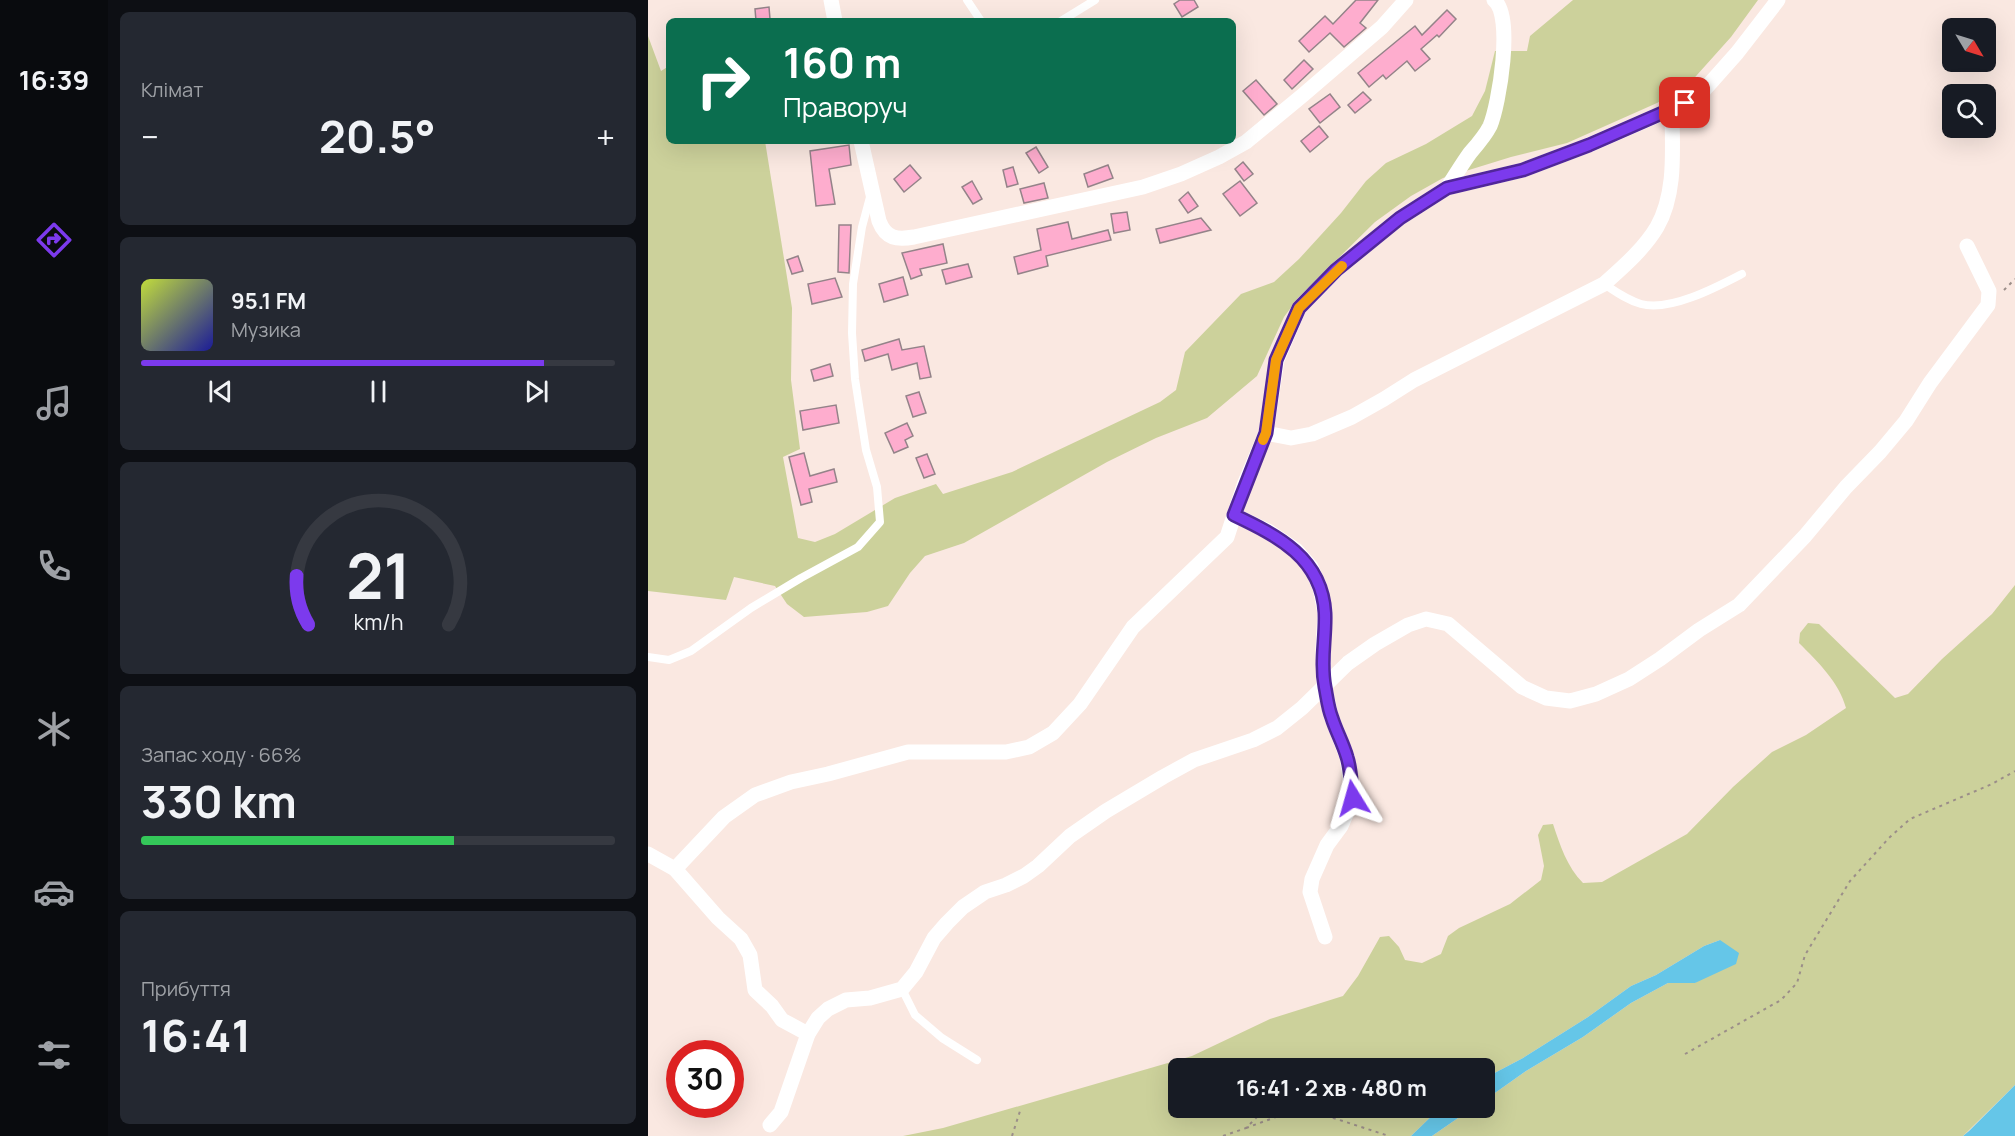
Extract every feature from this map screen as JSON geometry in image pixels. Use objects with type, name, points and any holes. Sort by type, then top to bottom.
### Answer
[{"type":"street","points":[[831,0],[834,18]]},
{"type":"street","points":[[862,144],[871,193],[882,231],[894,238],[903,239],[1143,187],[1181,174],[1246,142],[1382,27],[1406,0]]},
{"type":"street","points":[[1447,188],[1489,128],[1500,88],[1504,44],[1502,10],[1494,0]]},
{"type":"street","points":[[675,868],[724,817],[755,795],[791,782],[908,752],[1006,752],[1029,747],[1053,733],[1080,704],[1133,627],[1227,537],[1266,433],[1276,360],[1299,308],[1336,270],[1400,218],[1447,188],[1523,170],[1589,145],[1697,98],[1737,53],[1778,0]]},
{"type":"street","points":[[1266,433],[1291,438],[1312,434],[1352,417],[1414,380],[1604,284],[1626,265],[1639,249],[1657,226],[1666,205],[1671,180],[1672,109]]},
{"type":"street","points":[[771,1125],[781,1112],[808,1034],[818,1018],[828,1009],[846,1000],[870,998],[902,989],[916,972],[934,938],[963,908],[985,892],[1024,876],[1070,836],[1106,811],[1163,777],[1194,760],[1253,741],[1277,728],[1302,708],[1348,663],[1408,625],[1426,619],[1448,624],[1522,687],[1546,698],[1570,701],[1596,694],[1629,679],[1739,605],[1805,536],[1906,421],[1930,383],[1988,305],[1989,291],[1967,246]]},
{"type":"street","points":[[1234,515],[1269,531],[1296,550],[1311,567],[1320,588],[1325,613],[1324,684],[1331,716],[1347,757],[1353,798],[1341,826],[1327,845],[1312,879],[1310,892],[1325,937]]},
{"type":"street","points":[[648,854],[675,868],[718,918],[741,939],[750,955],[755,990],[772,1006],[782,1020],[808,1034]]},
{"type":"lane","points":[[967,0],[979,18]]},
{"type":"lane","points":[[1066,18],[1095,0]]},
{"type":"lane","points":[[648,657],[669,660],[691,651],[751,608],[858,547],[880,522],[877,487],[866,450],[855,379],[852,333],[853,284],[862,227],[871,193]]},
{"type":"lane","points":[[1604,284],[1626,299],[1643,305],[1666,304],[1720,286],[1742,274]]},
{"type":"lane","points":[[902,989],[915,1015],[942,1038],[977,1059]]},
{"type":"path","points":[[1685,1054],[1710,1038],[1764,1011],[1781,1000],[1797,984],[1805,955],[1850,881],[1889,838],[1910,819],[1992,784],[2015,771]]},
{"type":"path","points":[[1012,1136],[1020,1111]]},
{"type":"path","points":[[1223,1136],[1276,1117],[1316,1112],[1389,1136]]},
{"type":"path","points":[[1246,1128],[1256,1118]]},
{"type":"green space","points":[[1573,0],[1758,0],[1731,37],[1688,85],[1657,103],[1567,143],[1443,178],[1411,196],[1375,222],[1298,298],[1284,317],[1257,376],[1207,418],[1156,438],[1107,462],[964,543],[925,556],[910,573],[888,606],[867,612],[804,617],[787,604],[775,586],[734,577],[726,600],[648,591],[648,36],[661,71],[666,68],[666,144],[765,144],[792,308],[791,380],[800,449],[783,457],[798,538],[815,542],[835,534],[895,498],[936,484],[943,494],[1012,472],[1160,402],[1176,390],[1185,352],[1241,294],[1274,282],[1299,259],[1341,213],[1366,181],[1386,163],[1426,144],[1472,116],[1485,91],[1495,51],[1527,51],[1530,36]]},
{"type":"green space","points":[[2015,585],[2015,1085],[1963,1136],[1432,1136],[1458,1118],[1495,1118],[1495,1093],[1526,1071],[1583,1037],[1631,1003],[1668,983],[1695,983],[1720,940],[1704,946],[1656,975],[1631,986],[1588,1017],[1495,1073],[1495,1058],[1185,1058],[1270,1019],[1343,996],[1358,976],[1380,937],[1389,936],[1399,947],[1405,960],[1422,963],[1441,954],[1448,936],[1459,928],[1510,904],[1541,880],[1544,866],[1538,835],[1543,825],[1553,824],[1568,863],[1583,883],[1602,882],[1687,834],[1733,787],[1772,752],[1806,735],[1846,708],[1833,681],[1799,643],[1800,633],[1808,623],[1819,624],[1895,698],[1908,694],[1942,659],[1992,614]]},
{"type":"green space","points":[[1168,1063],[1168,1118],[1430,1118],[1411,1136],[903,1136],[943,1128]]},
{"type":"water","points":[[1720,940],[1739,953],[1736,964],[1695,983],[1668,983],[1631,1003],[1583,1037],[1526,1071],[1495,1093],[1495,1073],[1588,1017],[1631,986],[1656,975],[1704,946]]},
{"type":"water","points":[[2015,1085],[2015,1136],[1963,1136],[1969,1131]]},
{"type":"water","points":[[1430,1118],[1458,1118],[1432,1136],[1411,1136]]},
{"type":"building","points":[[1180,0],[1194,0],[1198,7],[1182,17],[1174,4]]},
{"type":"building","points":[[1356,0],[1378,0],[1360,23],[1366,28],[1344,47],[1330,33],[1309,52],[1299,41],[1325,16],[1333,24]]},
{"type":"building","points":[[769,7],[770,18],[756,18],[755,9]]},
{"type":"building","points":[[1447,10],[1456,19],[1439,37],[1437,35],[1421,49],[1430,59],[1415,71],[1407,61],[1386,79],[1383,75],[1369,87],[1358,73],[1415,26],[1422,35]]},
{"type":"building","points":[[1304,60],[1313,69],[1292,89],[1284,80]]},
{"type":"building","points":[[1256,80],[1277,104],[1264,115],[1243,91]]},
{"type":"building","points":[[1363,92],[1371,100],[1355,113],[1348,105]]},
{"type":"building","points":[[1330,94],[1340,107],[1320,123],[1309,109]]},
{"type":"building","points":[[1319,126],[1328,137],[1310,152],[1301,141]]},
{"type":"building","points":[[849,145],[851,165],[829,169],[835,204],[816,206],[810,151]]},
{"type":"building","points":[[1036,147],[1048,167],[1039,173],[1026,153]]},
{"type":"building","points":[[1243,162],[1253,174],[1244,181],[1235,169]]},
{"type":"building","points":[[910,165],[921,178],[904,192],[894,179]]},
{"type":"building","points":[[1108,165],[1113,178],[1088,187],[1084,174]]},
{"type":"building","points":[[1013,167],[1018,184],[1007,187],[1003,170]]},
{"type":"building","points":[[972,181],[982,199],[973,204],[962,187]]},
{"type":"building","points":[[1240,181],[1257,203],[1240,216],[1223,194]]},
{"type":"building","points":[[1044,183],[1048,198],[1024,203],[1020,189]]},
{"type":"building","points":[[1188,192],[1198,206],[1188,213],[1179,200]]},
{"type":"building","points":[[1127,212],[1130,230],[1114,233],[1111,214]]},
{"type":"building","points":[[1201,218],[1211,230],[1160,243],[1156,229]]},
{"type":"building","points":[[1068,222],[1072,239],[1108,230],[1111,240],[1046,256],[1048,266],[1018,274],[1014,257],[1041,250],[1037,229]]},
{"type":"building","points":[[839,225],[851,225],[849,273],[838,272]]},
{"type":"building","points":[[943,244],[947,263],[920,269],[922,275],[911,279],[902,253]]},
{"type":"building","points":[[798,256],[803,271],[792,274],[787,260]]},
{"type":"building","points":[[968,264],[972,277],[946,284],[942,270]]},
{"type":"building","points":[[903,277],[908,295],[884,302],[879,284]]},
{"type":"building","points":[[835,278],[842,297],[812,304],[808,284]]},
{"type":"building","points":[[899,339],[902,350],[924,346],[931,377],[920,379],[917,363],[892,370],[888,354],[865,361],[862,350]]},
{"type":"building","points":[[830,364],[833,376],[814,381],[811,370]]},
{"type":"building","points":[[919,392],[926,413],[913,417],[906,396]]},
{"type":"building","points":[[836,405],[839,423],[803,430],[800,411]]},
{"type":"building","points":[[907,423],[913,436],[905,440],[908,447],[894,453],[885,433]]},
{"type":"building","points":[[804,453],[810,476],[834,469],[837,482],[809,489],[812,502],[801,505],[789,457]]},
{"type":"building","points":[[927,454],[935,474],[924,478],[916,458]]},
{"type":"slow traffic","points":[[1263,440],[1266,433],[1276,360],[1299,308],[1342,266]]},
{"type":"route","points":[[1353,798],[1347,757],[1331,716],[1324,684],[1325,613],[1320,588],[1311,567],[1296,550],[1269,531],[1234,515],[1266,433],[1276,360],[1299,308],[1336,270],[1400,218],[1447,188],[1523,170],[1589,145],[1685,103]]}]
